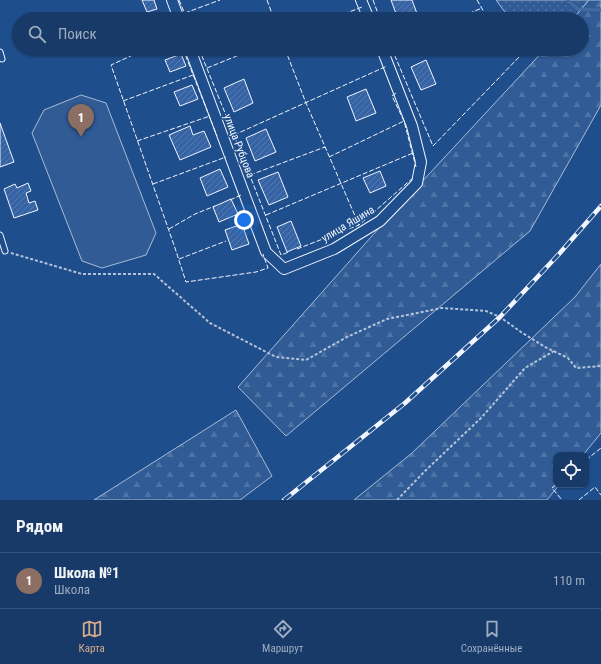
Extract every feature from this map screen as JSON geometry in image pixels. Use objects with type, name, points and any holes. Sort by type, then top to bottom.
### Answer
[{"type":"street","points":[[172,0],[176,12]]},
{"type":"street","points":[[361,0],[366,12]]},
{"type":"street","name":"улица Рубцова","points":[[193,56],[266,252]]},
{"type":"street","name":"улица Яшина","points":[[266,252],[284,269],[334,249],[380,221],[417,183],[421,162],[420,155],[412,126],[385,56]]},
{"type":"lane","points":[[0,52],[2,59]]},
{"type":"lane","points":[[0,235],[5,251]]},
{"type":"path","points":[[5,251],[82,274],[154,274],[210,323],[276,357],[306,360],[347,337],[387,319],[442,308],[486,311],[500,317],[546,348],[568,358],[576,368],[601,366]]},
{"type":"path","points":[[397,500],[424,471],[481,418],[526,368],[554,351]]},
{"type":"green space","points":[[496,0],[589,0],[579,12],[505,12]]},
{"type":"green space","points":[[589,0],[601,0],[601,105],[530,231],[286,436],[238,387],[379,228],[539,56],[589,56],[589,12],[579,12]]},
{"type":"green space","points":[[601,264],[601,433],[585,452],[553,452],[553,488],[557,488],[547,500],[354,500],[412,453],[575,297]]},
{"type":"green space","points":[[236,410],[272,476],[240,500],[94,500]]},
{"type":"shaded area","points":[[81,95],[106,103],[156,233],[146,255],[102,268],[82,261],[32,133],[44,110]]},
{"type":"building","points":[[142,0],[154,0],[157,9],[147,12]]},
{"type":"building","points":[[391,0],[412,0],[416,12],[395,12]]},
{"type":"building","points":[[176,56],[182,56],[186,66],[170,72],[165,60]]},
{"type":"building","points":[[426,60],[436,84],[421,90],[411,67]]},
{"type":"building","points":[[244,79],[253,103],[234,112],[224,88]]},
{"type":"building","points":[[192,85],[198,99],[180,106],[174,92]]},
{"type":"building","points":[[366,89],[376,113],[356,121],[347,97]]},
{"type":"building","points":[[0,123],[14,162],[0,167]]},
{"type":"building","points":[[190,126],[193,135],[204,131],[211,147],[180,160],[169,135]]},
{"type":"building","points":[[266,129],[276,152],[255,161],[246,138]]},
{"type":"building","points":[[220,169],[228,187],[207,196],[200,178]]},
{"type":"building","points":[[380,171],[386,186],[370,193],[363,178]]},
{"type":"building","points":[[278,172],[288,197],[269,205],[258,180]]},
{"type":"building","points":[[28,183],[31,191],[26,193],[29,203],[35,201],[38,210],[14,218],[4,189],[15,184],[17,188]]},
{"type":"building","points":[[231,199],[238,214],[219,222],[213,207]]},
{"type":"building","points":[[291,221],[301,246],[287,252],[277,227]]},
{"type":"building","points":[[242,224],[249,244],[232,250],[225,230]]},
{"type":"waterway","points":[[567,0],[578,9],[601,10]]},
{"type":"railway","points":[[284,500],[405,403],[500,317],[559,254],[601,206]]},
{"type":"fence","points":[[179,0],[184,12]]},
{"type":"fence","points":[[188,12],[220,0]]},
{"type":"fence","points":[[267,0],[271,12]]},
{"type":"fence","points":[[373,0],[377,12]]},
{"type":"fence","points":[[477,0],[484,12]]},
{"type":"fence","points":[[349,12],[362,7]]},
{"type":"fence","points":[[473,12],[482,8]]},
{"type":"fence","points":[[131,56],[111,65],[186,282],[256,272],[268,268],[263,254]]},
{"type":"fence","points":[[186,56],[217,136]]},
{"type":"fence","points":[[202,56],[281,255],[289,252]]},
{"type":"fence","points":[[207,68],[237,56]]},
{"type":"fence","points":[[288,56],[306,103],[359,225]]},
{"type":"fence","points":[[395,56],[433,146],[520,56]]},
{"type":"fence","points":[[234,135],[387,66]]},
{"type":"fence","points":[[123,101],[193,75]]},
{"type":"fence","points":[[396,93],[392,96],[404,121],[416,167]]},
{"type":"fence","points":[[137,141],[210,116]]},
{"type":"fence","points":[[329,157],[404,121]]},
{"type":"fence","points":[[250,175],[325,147]]},
{"type":"fence","points":[[266,215],[413,153]]},
{"type":"fence","points":[[153,184],[226,157]]},
{"type":"fence","points":[[297,249],[359,225],[414,177]]},
{"type":"fence","points":[[230,200],[241,195]]},
{"type":"fence","points":[[169,229],[195,214],[215,206]]},
{"type":"fence","points":[[179,259],[226,241]]},
{"type":"fence","points":[[589,458],[601,448]]},
{"type":"fence","points":[[553,487],[552,488],[562,500]]},
{"type":"fence","points":[[579,500],[595,487],[601,495]]},
{"type":"place","name":"Школа №1","points":[[81,137]]}]
